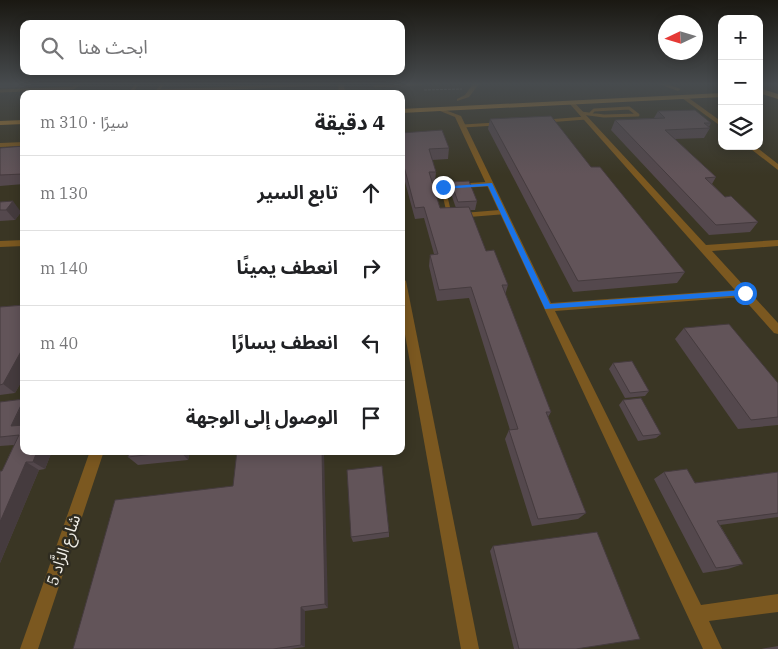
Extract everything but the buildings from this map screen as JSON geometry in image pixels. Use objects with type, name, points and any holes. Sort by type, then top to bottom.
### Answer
[{"type":"main road","points":[[0,123],[20,122]]},
{"type":"main road","points":[[0,131],[20,130]]},
{"type":"street","points":[[448,114],[461,121]]},
{"type":"street","points":[[462,114],[461,121],[503,212],[713,649]]},
{"type":"street","points":[[707,114],[718,122]]},
{"type":"street","points":[[586,115],[778,330]]},
{"type":"street","points":[[0,146],[20,144]]},
{"type":"street","points":[[755,150],[778,168]]},
{"type":"street","points":[[0,244],[20,242]]},
{"type":"street","points":[[704,248],[778,243]]},
{"type":"street","points":[[548,307],[745,293]]},
{"type":"street","points":[[405,302],[470,649]]},
{"type":"street","name":"شارع الزَّاد 5","points":[[29,649],[96,455]]},
{"type":"street","points":[[697,614],[778,603]]},
{"type":"lane","points":[[539,121],[586,115],[637,114]]},
{"type":"lane","points":[[461,121],[501,123]]},
{"type":"lane","points":[[490,184],[443,187],[449,213],[455,215],[503,212]]},
{"type":"shaded area","points":[[0,114],[20,114],[20,455],[405,455],[405,114],[718,114],[718,150],[763,150],[763,114],[778,114],[778,649],[0,649]]},
{"type":"route","points":[[443,187],[490,184],[548,307],[745,293]]}]
